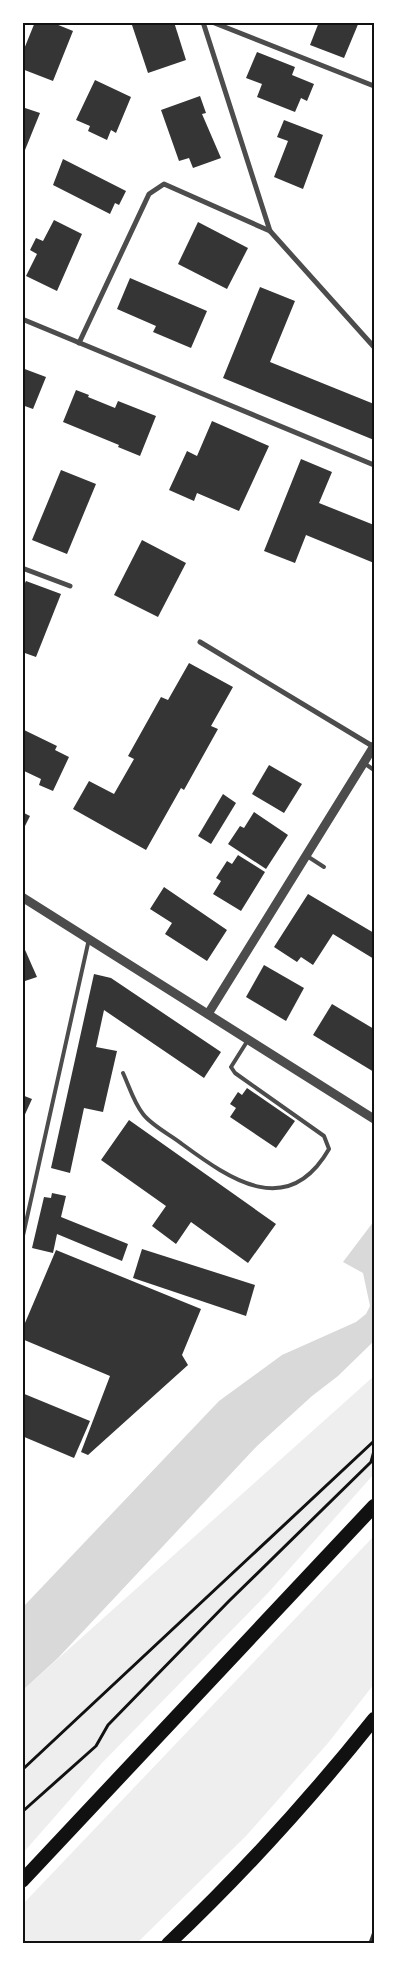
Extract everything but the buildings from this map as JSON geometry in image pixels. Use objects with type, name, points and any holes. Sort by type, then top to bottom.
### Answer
[{"type":"highway","points":[[22,1881],[374,1506]]},
{"type":"highway","points":[[168,1944],[215,1898],[338,1765],[374,1719]]},
{"type":"street","points":[[203,22],[270,231],[374,347]]},
{"type":"street","points":[[212,22],[374,86]]},
{"type":"street","points":[[79,343],[149,194],[164,184],[270,231]]},
{"type":"street","points":[[22,319],[374,465]]},
{"type":"street","points":[[22,568],[70,586]]},
{"type":"street","points":[[200,642],[374,746],[208,1014]]},
{"type":"street","points":[[22,897],[89,937],[374,1119]]},
{"type":"lane","points":[[364,763],[374,770]]},
{"type":"lane","points":[[306,855],[324,866]]},
{"type":"lane","points":[[22,1240],[89,937]]},
{"type":"lane","points":[[123,1073],[143,1115],[220,1172],[260,1188],[290,1187],[320,1164],[328,1149],[324,1136],[235,1073],[231,1067],[248,1040]]},
{"type":"path","points":[[22,1770],[374,1441]]},
{"type":"path","points":[[22,1812],[96,1746],[108,1726],[229,1601],[370,1462],[374,1451]]},
{"type":"shaded area","points":[[374,1221],[374,1341],[338,1376],[312,1396],[257,1446],[58,1658],[23,1690],[23,1607],[219,1401],[282,1355],[356,1322],[366,1314],[370,1306],[363,1273],[343,1262]]},
{"type":"shaded area","points":[[374,1376],[374,1474],[268,1593],[102,1763],[23,1853],[23,1690]]},
{"type":"shaded area","points":[[374,1536],[374,1684],[328,1743],[246,1836],[137,1943],[23,1943],[23,1904]]}]
